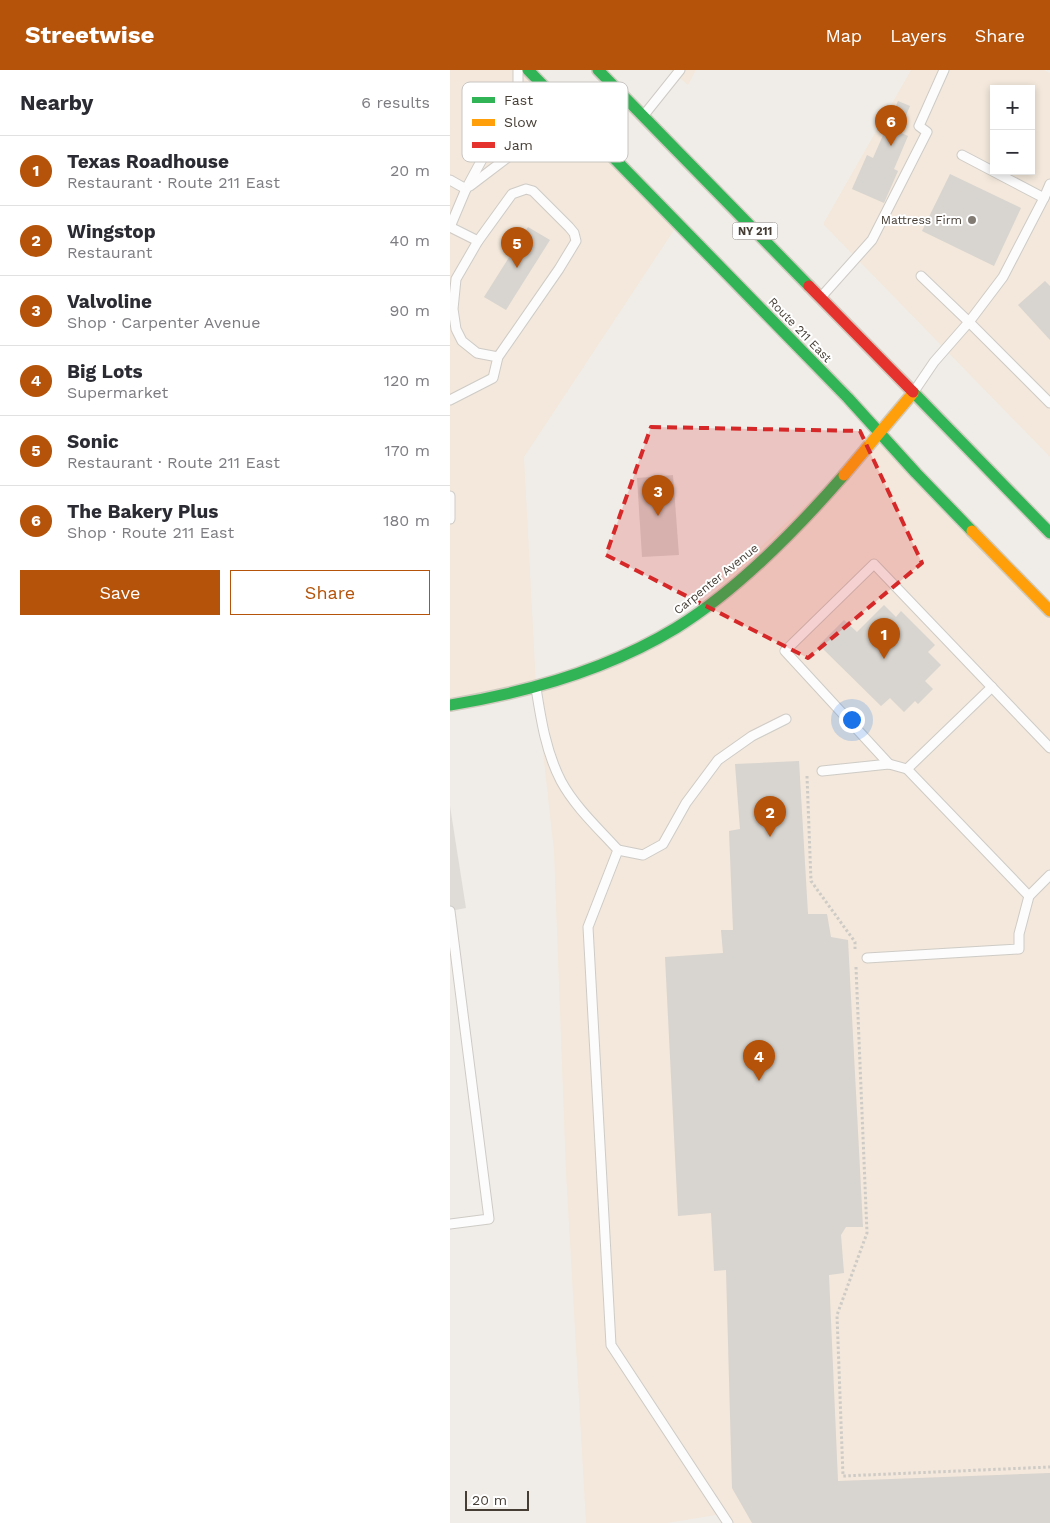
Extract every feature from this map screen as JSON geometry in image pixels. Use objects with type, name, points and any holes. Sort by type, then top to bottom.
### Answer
[{"type":"main road","name":"Route 211 East","points":[[528,70],[540,82]]},
{"type":"main road","name":"NY 211","points":[[598,70],[610,82]]},
{"type":"main road","name":"NY 211","points":[[628,101],[1050,532]]},
{"type":"main road","name":"Route 211 East","points":[[618,162],[848,398],[880,434],[1050,611]]},
{"type":"main road","name":"Carpenter Avenue","points":[[450,705],[505,696],[599,666],[624,656],[672,631],[690,619],[751,570],[791,532],[880,434],[913,393]]},
{"type":"lane","points":[[643,116],[680,70]]},
{"type":"lane","points":[[820,298],[872,240],[927,132],[919,126],[944,70]]},
{"type":"lane","points":[[962,155],[1044,198]]},
{"type":"lane","points":[[478,241],[450,227],[466,189],[481,162]]},
{"type":"lane","points":[[466,189],[502,162]]},
{"type":"lane","points":[[450,180],[466,189]]},
{"type":"lane","points":[[913,393],[934,362],[969,322],[1002,277],[1050,184]]},
{"type":"lane","points":[[450,400],[493,378],[498,357],[559,269],[576,241],[570,227],[533,191],[526,189],[512,194],[478,241],[456,280],[453,309],[456,329],[462,341],[477,353],[498,357]]},
{"type":"lane","points":[[921,276],[1050,403]]},
{"type":"lane","points":[[450,496],[450,518]]},
{"type":"lane","points":[[890,764],[785,651],[874,564],[1050,748]]},
{"type":"lane","points":[[536,687],[543,734],[561,782],[580,808],[618,850],[643,854],[663,844],[686,803],[718,760],[752,736],[786,719]]},
{"type":"lane","points":[[907,769],[992,687]]},
{"type":"lane","points":[[822,771],[890,764],[907,769],[1029,896]]},
{"type":"lane","points":[[618,850],[588,927],[611,1345],[728,1523]]},
{"type":"lane","points":[[867,958],[1019,949],[1019,934],[1029,896],[1050,875]]},
{"type":"lane","points":[[450,911],[489,1218],[450,1224]]},
{"type":"path","points":[[807,773],[811,881],[855,942],[856,952]]},
{"type":"path","points":[[856,962],[867,1233],[837,1315],[843,1476],[1050,1467]]},
{"type":"highlighted area","points":[[651,427],[860,431],[922,563],[808,658],[606,555]]},
{"type":"shaded area","points":[[450,70],[528,70],[540,82],[462,82],[462,162],[618,162],[678,224],[524,457],[536,687],[450,699]]},
{"type":"shaded area","points":[[670,70],[696,70],[688,85]]},
{"type":"shaded area","points":[[911,70],[1044,70],[1050,73],[1050,457],[823,224]]},
{"type":"shaded area","points":[[880,434],[1050,609],[1050,1523],[728,1523],[722,1514],[667,1523],[586,1523],[566,1172],[554,852],[536,687],[672,631]]},
{"type":"shaded area","points":[[450,806],[466,908],[450,911]]},
{"type":"building","points":[[898,101],[910,106],[899,132],[908,136],[894,169],[898,171],[884,203],[852,189],[867,155],[873,158]]},
{"type":"building","name":"Mattress Firm","points":[[950,174],[1021,208],[994,266],[922,231]]},
{"type":"building","points":[[528,227],[550,240],[506,310],[484,297]]},
{"type":"building","points":[[1045,281],[1050,286],[1050,340],[1018,305]]},
{"type":"building","points":[[673,475],[679,555],[642,557],[637,478]]},
{"type":"building","points":[[884,605],[896,617],[901,611],[935,645],[928,652],[941,665],[925,681],[933,689],[918,704],[915,701],[904,712],[890,698],[881,706],[819,645],[844,620],[857,632]]},
{"type":"building","points":[[799,761],[808,914],[827,914],[831,937],[848,940],[863,1227],[846,1227],[841,1235],[844,1273],[829,1275],[838,1481],[1050,1473],[1050,1523],[752,1523],[732,1488],[726,1270],[714,1271],[711,1213],[678,1216],[665,957],[723,953],[721,930],[733,930],[729,831],[740,829],[735,764]]},
{"type":"traffic: fast","points":[[528,70],[540,82]]},
{"type":"traffic: fast","points":[[598,70],[610,82]]},
{"type":"traffic: fast","points":[[628,101],[809,286]]},
{"type":"traffic: fast","points":[[618,162],[848,398],[972,531]]},
{"type":"traffic: fast","points":[[913,392],[1050,533]]},
{"type":"traffic: fast","points":[[450,705],[480,700],[567,677],[623,656],[676,628],[721,596],[765,558],[844,475]]},
{"type":"traffic: slow","points":[[844,475],[913,393]]},
{"type":"traffic: slow","points":[[972,531],[1050,611]]},
{"type":"traffic: jam","points":[[809,286],[913,392]]},
{"type":"place","name":"The Bakery Plus","points":[[891,146]]},
{"type":"place","name":"Mattress Firm","points":[[972,220]]},
{"type":"place","name":"Sonic","points":[[517,268]]},
{"type":"place","name":"Valvoline","points":[[658,516]]},
{"type":"place","name":"Texas Roadhouse","points":[[884,659]]},
{"type":"place","name":"Wingstop","points":[[770,837]]},
{"type":"place","name":"Big Lots","points":[[759,1081]]}]
